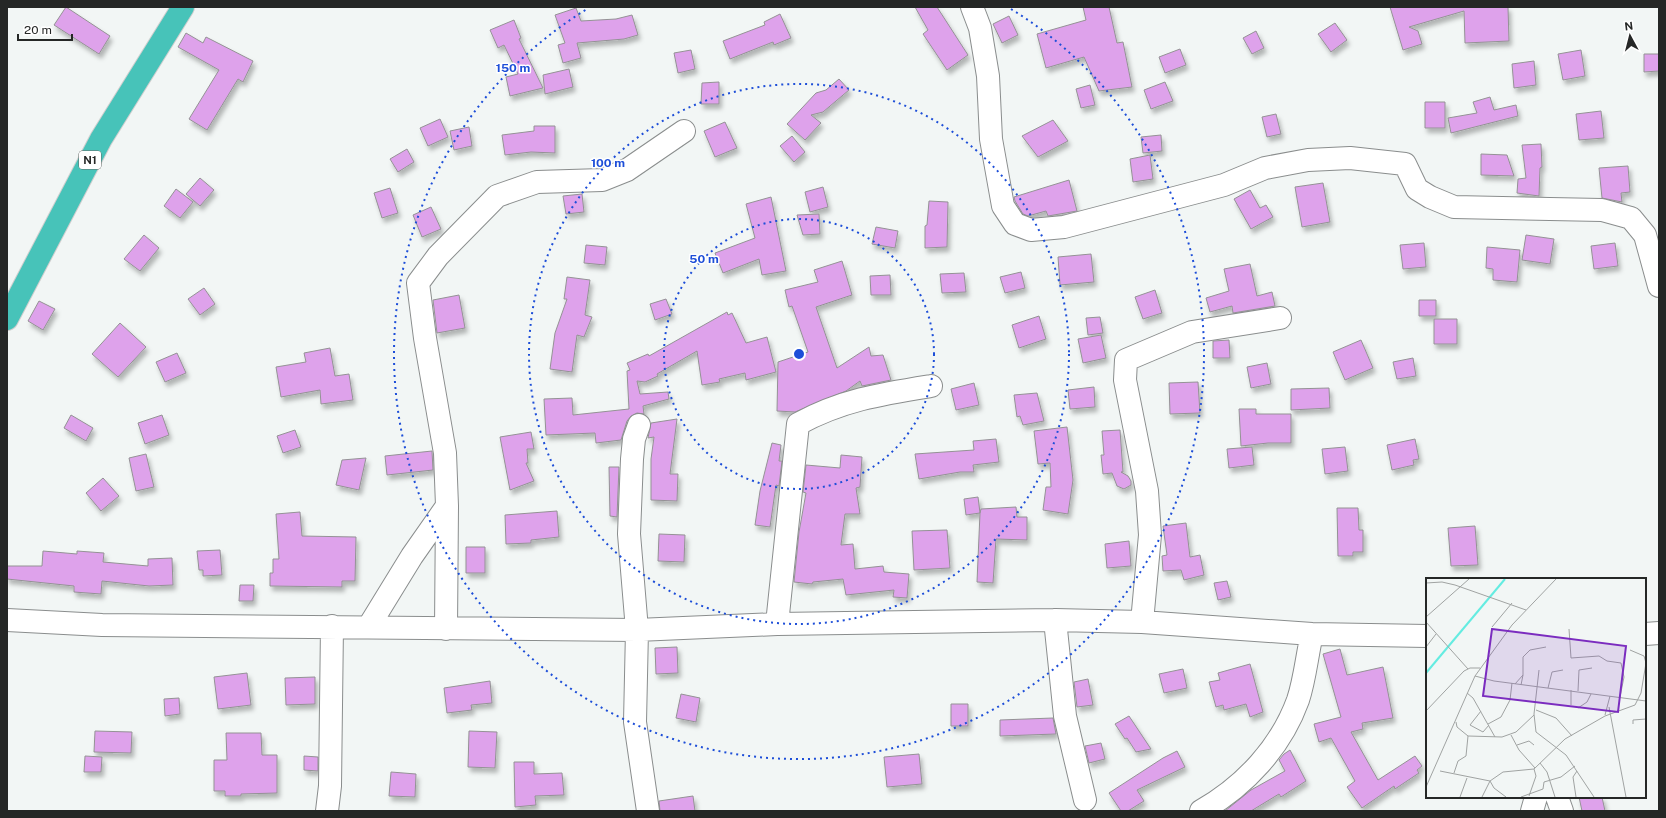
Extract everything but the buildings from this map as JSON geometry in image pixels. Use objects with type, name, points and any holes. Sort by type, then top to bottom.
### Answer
[{"type":"highway","name":"N1","points":[[7,319],[101,140],[183,7]]},
{"type":"street","points":[[972,7],[980,28],[988,76],[992,139],[1003,206],[1015,224],[1031,230],[1064,227],[1224,185],[1265,168],[1308,160],[1350,158],[1405,164],[1417,188],[1430,198],[1454,207],[1602,210],[1631,218],[1645,236],[1659,286]]},
{"type":"street","points":[[446,629],[447,506],[445,453],[425,338],[418,284],[438,256],[497,196],[537,182],[602,180],[627,170],[684,131]]},
{"type":"street","points":[[1142,622],[1150,535],[1147,491],[1125,380],[1126,360],[1192,332],[1280,318]]},
{"type":"street","points":[[777,624],[798,424],[838,405],[872,395],[931,386]]},
{"type":"street","points":[[639,425],[634,439],[632,459],[629,534],[637,630],[636,722],[648,811]]},
{"type":"street","points":[[369,626],[412,556],[447,506]]},
{"type":"street","points":[[7,620],[102,624],[637,630],[777,624],[1055,620],[1142,622],[1312,634],[1426,636]]},
{"type":"street","points":[[1055,620],[1065,716],[1085,800]]},
{"type":"street","points":[[327,811],[330,786],[332,626]]},
{"type":"street","points":[[1646,634],[1659,633]]},
{"type":"street","points":[[1202,811],[1240,784],[1276,745],[1298,700],[1312,634]]},
{"type":"street","points":[[1532,811],[1536,798]]},
{"type":"street","points":[[1557,798],[1562,811]]}]
